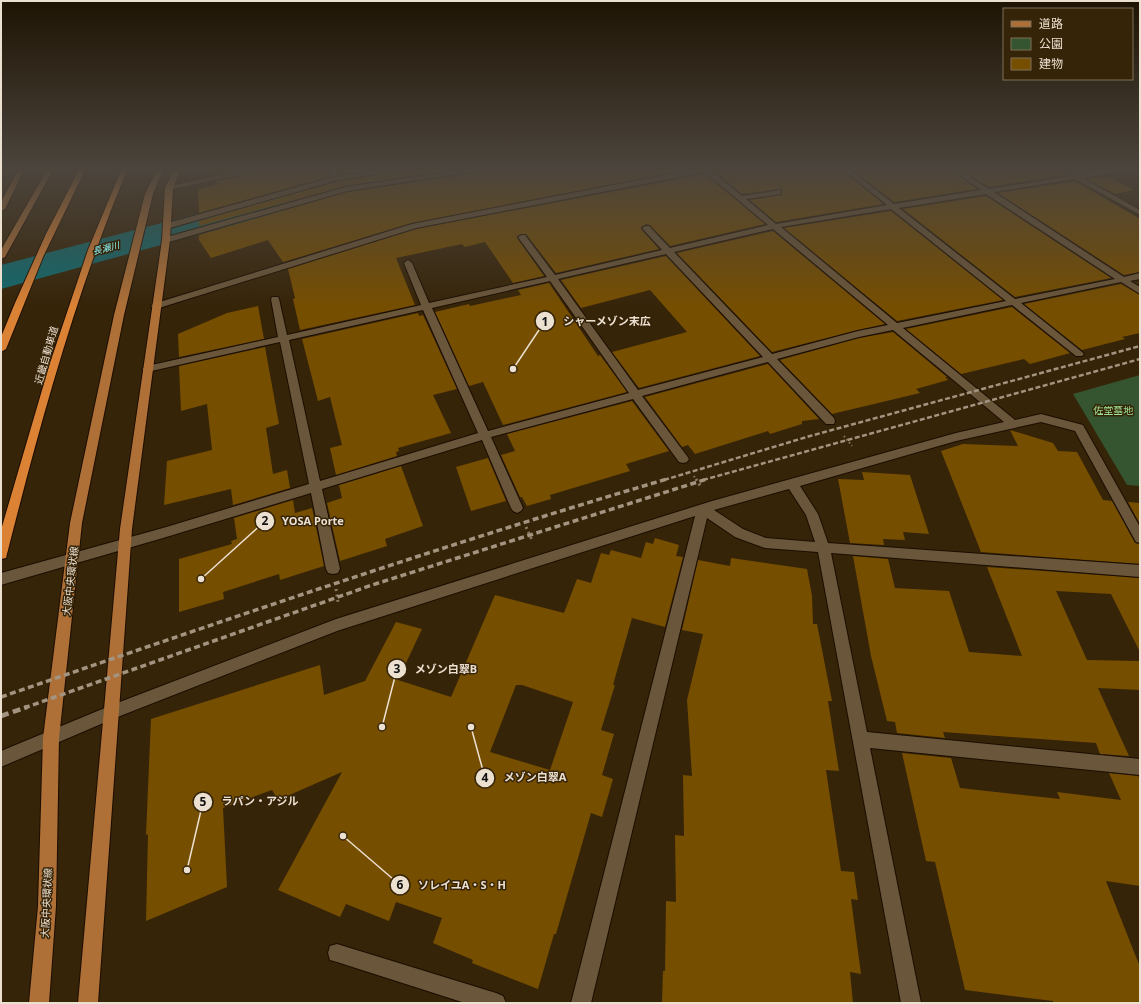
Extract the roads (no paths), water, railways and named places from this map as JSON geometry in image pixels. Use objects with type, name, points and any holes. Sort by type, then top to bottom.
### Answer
[{"type":"highway","points":[[1,350],[59,215]]},
{"type":"highway","name":"近畿自動車道","points":[[1,554],[16,493],[69,316],[106,215]]},
{"type":"main road","points":[[1,257],[25,215]]},
{"type":"main road","name":"大阪中央環状線","points":[[39,1003],[47,906],[51,738],[76,523],[119,315],[144,215]]},
{"type":"main road","points":[[88,1003],[126,544],[147,369],[166,240],[168,215]]},
{"type":"street","points":[[167,226],[206,215]]},
{"type":"street","points":[[166,240],[255,215]]},
{"type":"street","points":[[156,306],[415,226],[471,215]]},
{"type":"street","points":[[761,215],[1013,424]]},
{"type":"street","points":[[147,369],[426,307],[775,226],[841,215]]},
{"type":"street","points":[[904,215],[1079,354]]},
{"type":"street","points":[[1023,215],[1140,291]]},
{"type":"street","points":[[646,228],[670,251],[769,358],[830,421]]},
{"type":"street","points":[[522,237],[553,278],[634,395],[683,459]]},
{"type":"street","points":[[408,263],[426,307],[486,435],[517,508]]},
{"type":"street","points":[[1,579],[126,544],[486,435],[858,334],[1140,276]]},
{"type":"street","points":[[275,299],[333,569]]},
{"type":"street","points":[[1,759],[112,712],[342,623],[703,509],[956,436],[1041,418],[1079,428],[1140,538]]},
{"type":"street","points":[[792,483],[812,514],[824,548],[911,1003]]},
{"type":"street","points":[[703,509],[739,533],[765,543],[1140,571]]},
{"type":"street","points":[[581,1003],[703,509]]},
{"type":"street","points":[[861,739],[1140,767]]},
{"type":"street","points":[[337,953],[496,1003]]},
{"type":"waterway","name":"長瀬川","points":[[1,277],[232,215]]},
{"type":"railway","points":[[664,480],[810,436],[1140,346]]},
{"type":"railway","points":[[703,480],[1140,359]]},
{"type":"railway","points":[[1,697],[416,557],[667,479]]},
{"type":"railway","points":[[24,708],[372,585],[707,479]]},
{"type":"railway","points":[[1,716],[27,707]]},
{"type":"place","name":"シャーメゾン末広","points":[[513,369]]},
{"type":"place","name":"YOSA Porte","points":[[201,579]]},
{"type":"place","name":"メゾン白翠B","points":[[382,727]]},
{"type":"place","name":"メゾン白翠A","points":[[471,727]]},
{"type":"place","name":"ソレイユA・S・H","points":[[343,836]]},
{"type":"place","name":"ラパン・アジル","points":[[187,870]]},
{"type":"park label","name":"佐堂墓地","points":[[1113,410]]}]
